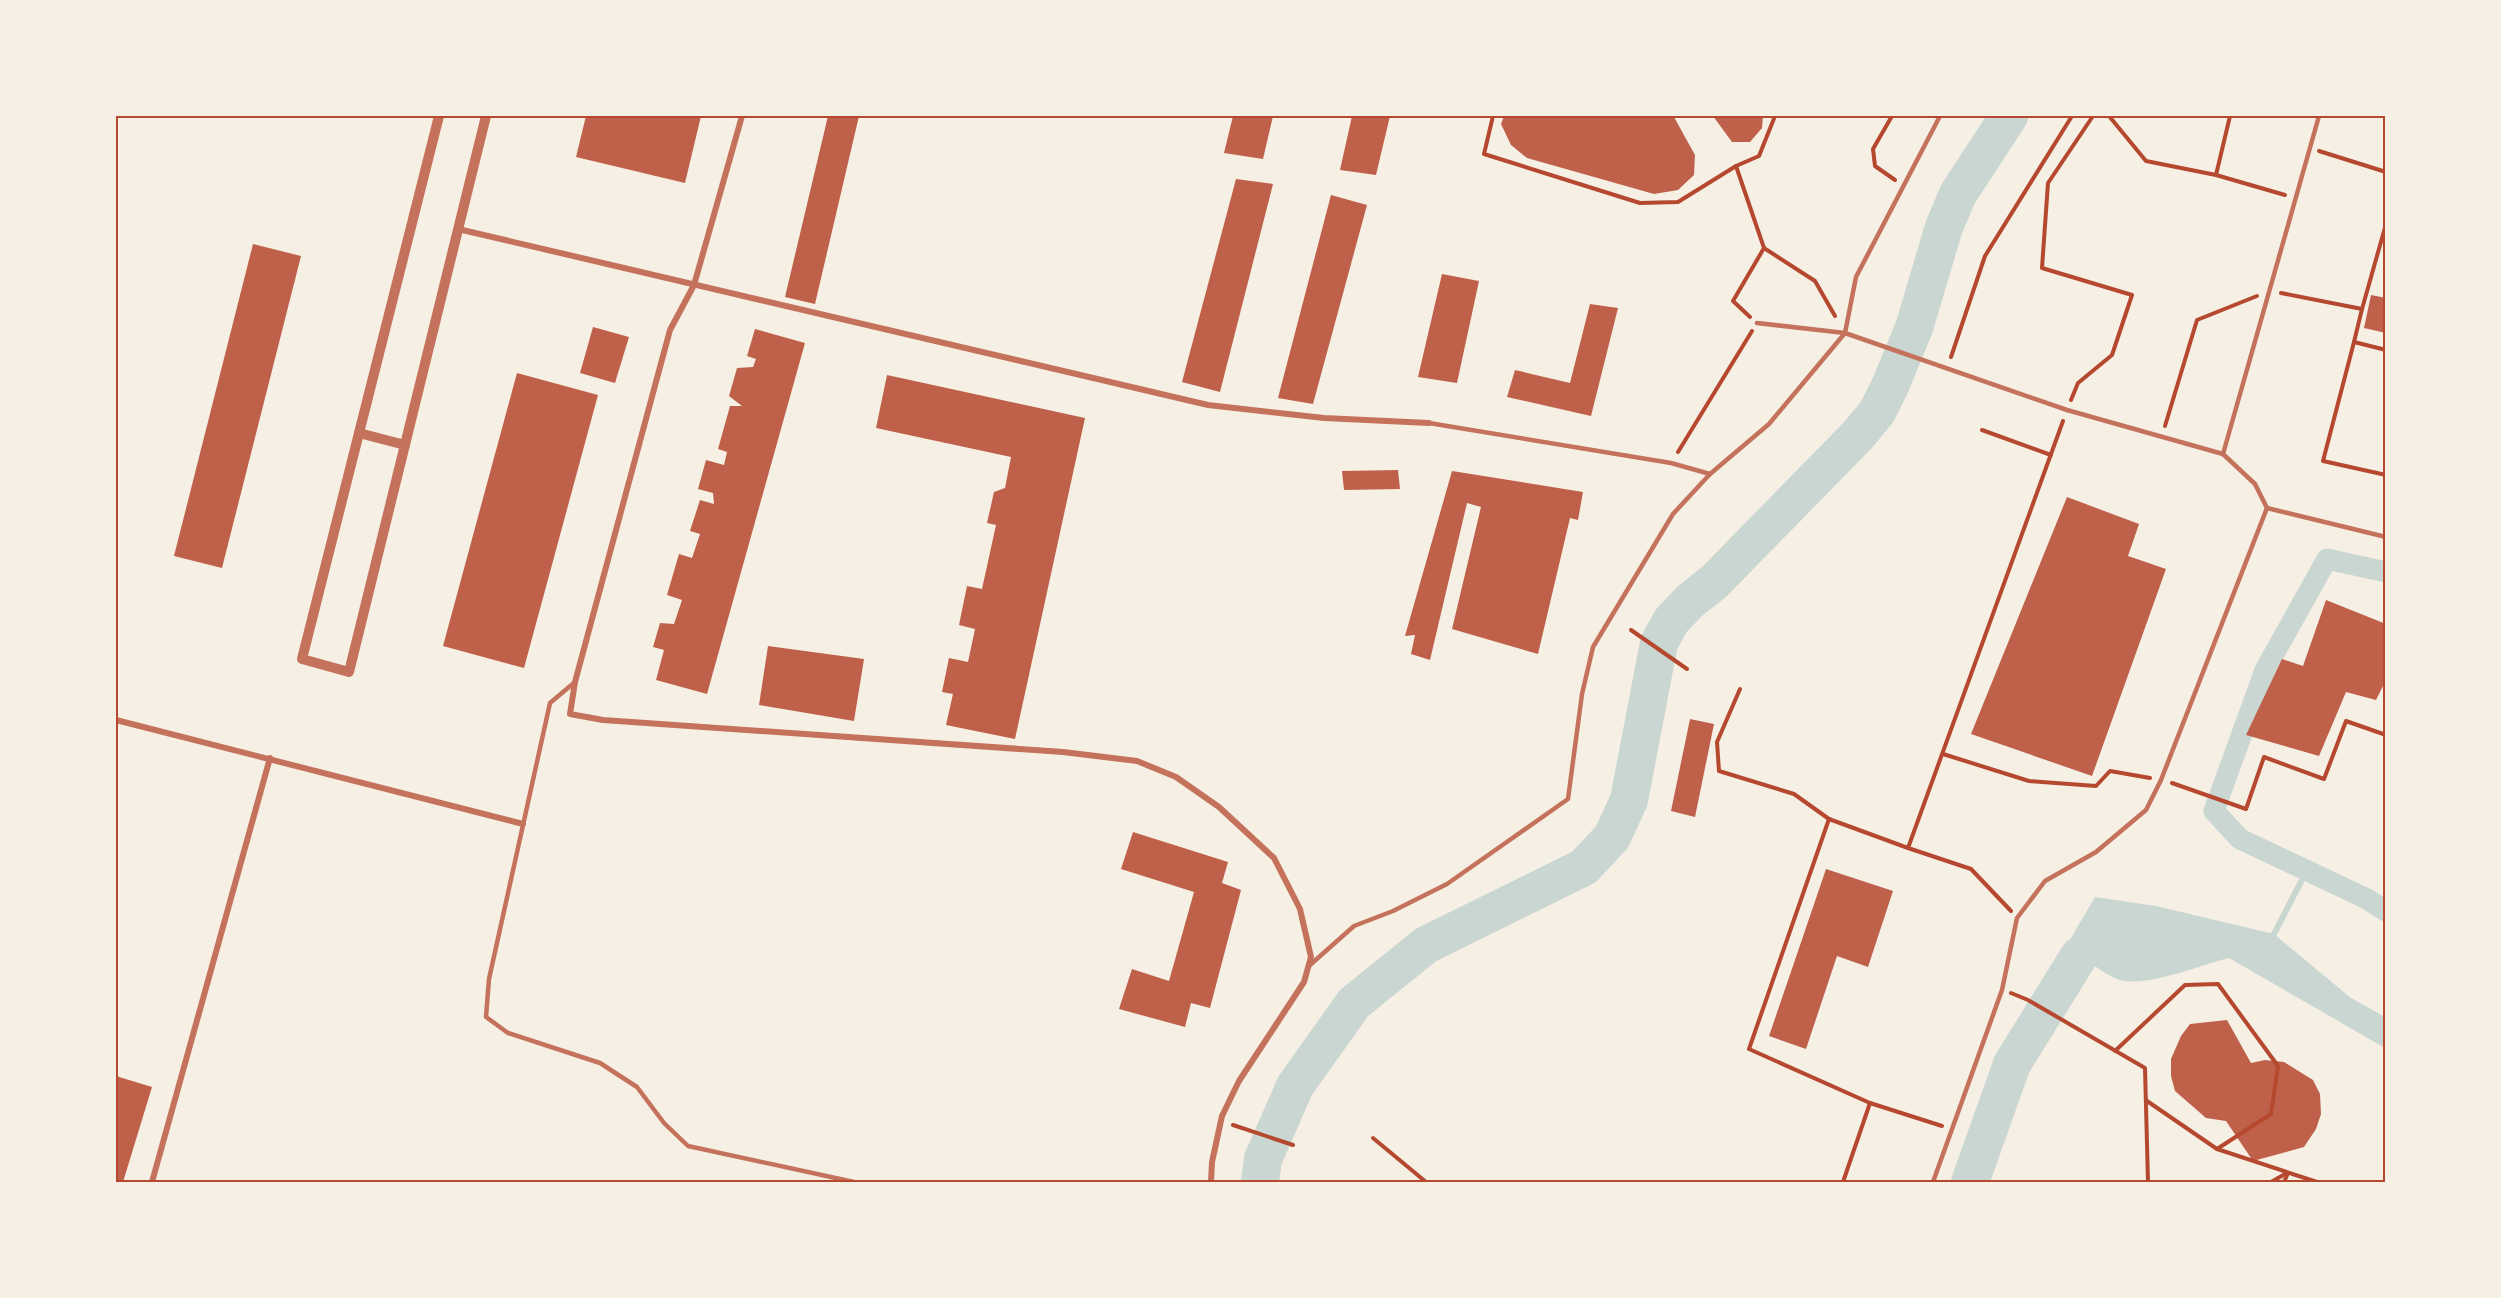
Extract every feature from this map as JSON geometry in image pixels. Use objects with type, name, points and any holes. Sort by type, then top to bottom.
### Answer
[{"type":"street","points":[[439,116],[302,659],[349,672],[486,116]]},
{"type":"street","points":[[742,116],[694,285],[670,330],[575,682],[570,714],[615,721],[1063,752],[1137,761],[1176,777],[1219,807],[1274,858],[1300,909],[1311,957],[1304,982],[1239,1081],[1221,1121],[1212,1162],[1211,1182]]},
{"type":"street","points":[[458,229],[1208,405],[1324,418],[1429,423]]},
{"type":"street","points":[[359,433],[405,445]]},
{"type":"street","points":[[116,720],[523,824]]},
{"type":"street","points":[[152,1182],[270,758]]},
{"type":"lane","points":[[1308,966],[1354,926],[1394,911],[1447,884],[1568,799],[1582,694],[1593,647],[1673,514],[1710,474],[1769,424],[1845,333],[1856,277],[1940,116]]},
{"type":"lane","points":[[2223,454],[2319,116]]},
{"type":"lane","points":[[1758,323],[1845,333],[2067,410],[2223,454],[2255,484],[2267,508],[2161,780],[2146,810],[2096,852],[2045,881],[2017,918],[2002,990],[1934,1182]]},
{"type":"lane","points":[[1429,423],[1671,463],[1710,474]]},
{"type":"lane","points":[[2267,508],[2385,537]]},
{"type":"lane","points":[[575,682],[550,703],[489,979],[486,1017],[508,1033],[600,1063],[637,1087],[664,1124],[688,1146],[854,1182]]},
{"type":"path","points":[[1493,116],[1484,154],[1640,203],[1678,202],[1736,166],[1759,156],[1774,116]]},
{"type":"path","points":[[1892,116],[1873,149],[1875,166],[1904,186]]},
{"type":"path","points":[[1947,370],[1985,256],[2072,116]]},
{"type":"path","points":[[1908,848],[2067,410],[2078,383],[2112,355],[2132,295],[2042,268],[2048,183],[2093,116]]},
{"type":"path","points":[[2109,116],[2145,161],[2216,175],[2296,198]]},
{"type":"path","points":[[2216,175],[2230,116]]},
{"type":"path","points":[[2310,148],[2385,172]]},
{"type":"path","points":[[1736,166],[1764,248],[1815,281],[1845,333]]},
{"type":"path","points":[[2385,224],[2323,461],[2385,475]]},
{"type":"path","points":[[1671,463],[1737,352],[1758,323],[1733,301],[1764,248]]},
{"type":"path","points":[[2162,437],[2197,320],[2269,291],[2362,309]]},
{"type":"path","points":[[2354,342],[2385,350]]},
{"type":"path","points":[[1982,430],[2051,454]]},
{"type":"path","points":[[1631,630],[1687,669]]},
{"type":"path","points":[[1740,689],[1717,742],[1719,771],[1794,794],[1829,819],[1971,869],[2017,918]]},
{"type":"path","points":[[2172,783],[2246,809],[2264,757],[2324,779],[2346,721],[2385,735]]},
{"type":"path","points":[[1943,754],[2029,781],[2096,786],[2110,771],[2161,780]]},
{"type":"path","points":[[1829,819],[1749,1049],[1869,1103],[1951,1129]]},
{"type":"path","points":[[2115,1051],[2185,985],[2218,984],[2278,1066],[2271,1114],[2217,1149]]},
{"type":"path","points":[[2028,1000],[2145,1068],[2148,1182]]},
{"type":"path","points":[[2147,1101],[2217,1149],[2317,1182]]},
{"type":"path","points":[[1843,1182],[1869,1103]]},
{"type":"path","points":[[1221,1121],[1293,1145]]},
{"type":"path","points":[[1372,1138],[1426,1182]]},
{"type":"path","points":[[2271,1182],[2288,1173]]},
{"type":"path","points":[[2284,1182],[2288,1173]]},
{"type":"shaded area","points":[[2095,897],[2156,906],[2274,934],[2351,998],[2385,1017],[2385,1048],[2229,958],[2149,980],[2125,981],[2111,976],[2086,960],[2068,943]]},
{"type":"building","points":[[586,116],[701,116],[685,183],[576,157]]},
{"type":"building","points":[[828,116],[859,116],[815,304],[785,297]]},
{"type":"building","points":[[1233,116],[1273,116],[1263,159],[1224,153]]},
{"type":"building","points":[[1352,116],[1390,116],[1376,175],[1340,170]]},
{"type":"building","points":[[1504,116],[1676,116],[1674,117],[1695,155],[1694,175],[1678,190],[1654,194],[1527,158],[1511,145],[1501,124]]},
{"type":"building","points":[[1713,116],[1763,116],[1762,128],[1750,142],[1732,142]]},
{"type":"building","points":[[1236,179],[1273,184],[1220,392],[1182,382]]},
{"type":"building","points":[[1331,195],[1367,205],[1313,404],[1278,398]]},
{"type":"building","points":[[253,244],[301,256],[222,568],[174,556]]},
{"type":"building","points":[[1442,274],[1479,281],[1457,383],[1418,377]]},
{"type":"building","points":[[2371,295],[2386,298],[2386,333],[2364,328]]},
{"type":"building","points":[[1590,304],[1618,308],[1591,416],[1507,397],[1515,370],[1570,383]]},
{"type":"building","points":[[593,327],[629,337],[615,383],[580,373]]},
{"type":"building","points":[[755,329],[805,343],[707,694],[656,680],[664,650],[653,647],[660,623],[674,624],[682,600],[667,595],[679,554],[692,558],[700,534],[690,531],[700,500],[714,504],[713,493],[698,489],[706,460],[724,465],[727,452],[718,449],[730,406],[742,406],[729,396],[737,368],[753,367],[756,359],[747,356]]},
{"type":"building","points":[[517,373],[598,395],[524,668],[443,646]]},
{"type":"building","points":[[887,375],[1085,418],[1015,739],[946,725],[953,694],[942,692],[949,658],[968,662],[975,629],[959,625],[967,586],[982,589],[996,525],[987,523],[994,492],[1005,488],[1011,457],[876,428]]},
{"type":"building","points":[[1398,470],[1400,489],[1344,490],[1342,471]]},
{"type":"building","points":[[1452,471],[1583,492],[1578,520],[1570,518],[1538,654],[1452,629],[1481,507],[1467,503],[1430,660],[1411,654],[1415,635],[1405,636]]},
{"type":"building","points":[[2067,497],[2139,524],[2128,556],[2166,569],[2092,776],[1971,734]]},
{"type":"building","points":[[2326,600],[2386,624],[2386,680],[2376,700],[2346,692],[2319,756],[2246,735],[2282,659],[2303,666]]},
{"type":"building","points":[[768,646],[864,659],[854,721],[759,705]]},
{"type":"building","points":[[1690,719],[1714,724],[1695,817],[1671,811]]},
{"type":"building","points":[[1133,832],[1228,862],[1222,883],[1241,890],[1210,1008],[1191,1003],[1185,1027],[1119,1009],[1132,969],[1169,981],[1194,892],[1121,869]]},
{"type":"building","points":[[1826,869],[1893,891],[1868,967],[1837,956],[1806,1049],[1769,1036]]},
{"type":"building","points":[[2227,1020],[2251,1063],[2265,1060],[2284,1062],[2313,1080],[2320,1094],[2321,1114],[2316,1129],[2304,1147],[2253,1161],[2226,1121],[2206,1118],[2175,1091],[2171,1076],[2171,1059],[2181,1036],[2190,1024]]},
{"type":"building","points":[[116,1076],[152,1087],[123,1182],[116,1182]]},
{"type":"waterway","points":[[1260,1182],[1263,1159],[1295,1086],[1354,1003],[1426,945],[1584,867],[1612,837],[1629,800],[1659,643],[1671,621],[1690,601],[1714,582],[1858,435],[1877,412],[1914,328],[1944,227],[1958,194],[2009,116]]},
{"type":"waterway","points":[[2386,572],[2327,559],[2265,670],[2214,811],[2240,839],[2367,899],[2386,911]]},
{"type":"waterway","points":[[2274,934],[2307,870]]},
{"type":"waterway","points":[[1970,1182],[2012,1064],[2079,956]]}]
